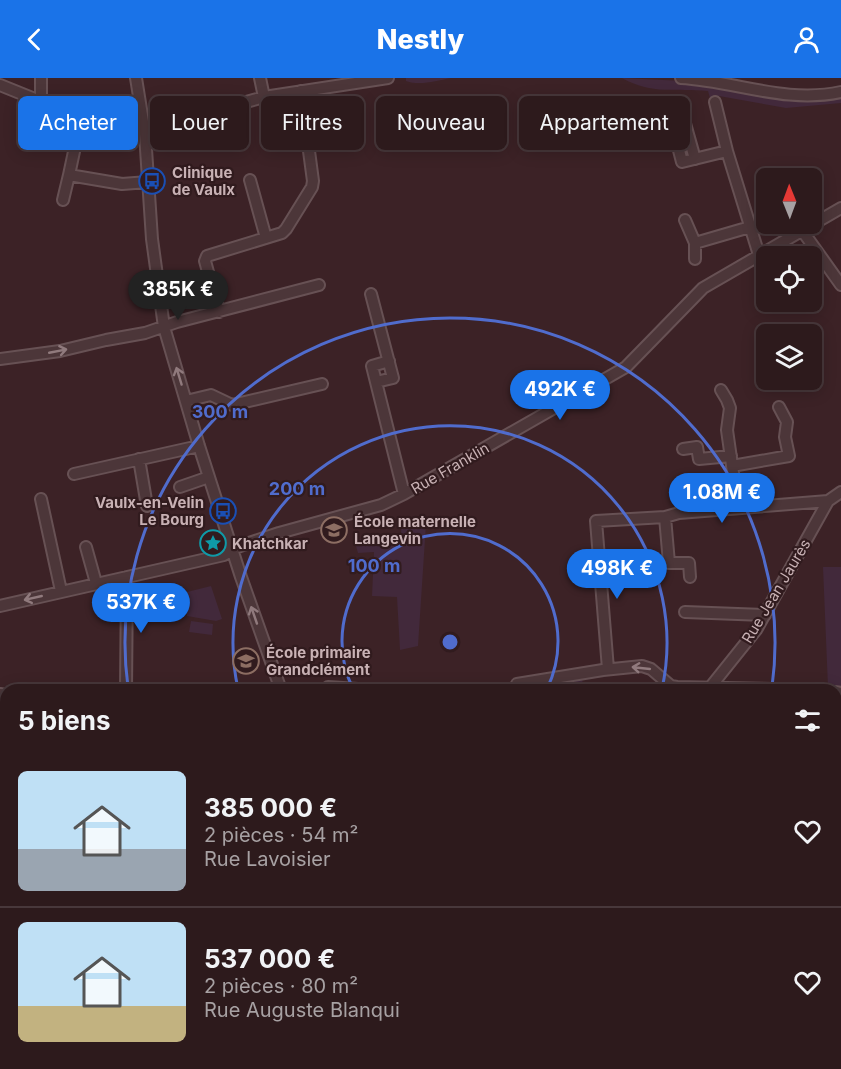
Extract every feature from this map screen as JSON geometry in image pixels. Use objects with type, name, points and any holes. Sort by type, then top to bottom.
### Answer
[{"type":"street","points":[[41,78],[41,96]]},
{"type":"street","points":[[136,78],[144,128],[152,239],[164,327],[199,446],[279,684]]},
{"type":"street","points":[[260,78],[264,96]]},
{"type":"street","points":[[270,96],[301,91],[315,83],[388,78]]},
{"type":"street","points":[[681,78],[789,96],[816,96],[841,92]]},
{"type":"street","points":[[2,83],[27,96]]},
{"type":"street","points":[[219,312],[205,261],[207,256],[266,238],[286,229],[312,187],[313,170],[301,91]]},
{"type":"street","points":[[138,127],[144,128],[261,98]]},
{"type":"street","points":[[715,102],[727,151],[756,246]]},
{"type":"street","points":[[63,200],[74,150]]},
{"type":"street","points":[[695,159],[727,151]]},
{"type":"street","points":[[69,175],[122,184],[148,182]]},
{"type":"street","points":[[250,180],[266,238]]},
{"type":"street","name":"Rue Franklin","points":[[822,218],[841,208]]},
{"type":"street","points":[[685,220],[695,243],[695,259]]},
{"type":"street","points":[[695,243],[750,227]]},
{"type":"street","name":"Rue Franklin","points":[[774,246],[793,234]]},
{"type":"street","points":[[805,234],[841,285]]},
{"type":"street","name":"Rue Franklin","points":[[0,606],[224,555],[279,533],[381,505],[626,367],[703,288],[756,257]]},
{"type":"street","points":[[0,359],[60,351],[164,327],[320,285]]},
{"type":"street","points":[[371,294],[393,378],[376,382]]},
{"type":"street","points":[[389,361],[372,366],[404,494]]},
{"type":"street","points":[[186,401],[210,395],[232,405],[322,384]]},
{"type":"street","points":[[721,390],[730,408],[728,430],[738,508]]},
{"type":"street","points":[[683,448],[697,447],[699,459],[732,461],[789,456],[785,437],[788,422],[779,408]]},
{"type":"street","points":[[74,474],[199,446]]},
{"type":"street","points":[[139,459],[147,506]]},
{"type":"street","points":[[180,488],[209,477]]},
{"type":"street","name":"Rue Jean Jaurès","points":[[713,684],[756,630],[828,501],[841,492]]},
{"type":"street","points":[[41,499],[62,591]]},
{"type":"street","points":[[608,669],[596,521],[665,517],[679,513],[828,501]]},
{"type":"street","points":[[665,517],[669,563],[689,563],[690,577]]},
{"type":"street","points":[[86,547],[96,583]]},
{"type":"street","points":[[126,684],[127,577]]},
{"type":"street","points":[[685,612],[765,615]]},
{"type":"street","points":[[517,684],[608,669],[642,666],[651,669],[669,684]]},
{"type":"shaded area","points":[[406,78],[451,78],[417,83],[406,81]]},
{"type":"shaded area","points":[[622,78],[705,82],[841,94],[841,103],[786,108],[719,96],[710,98],[708,91],[654,89]]},
{"type":"shaded area","points":[[402,522],[426,524],[418,646],[400,650],[397,597],[372,596],[374,552],[358,553],[354,539],[400,543]]},
{"type":"shaded area","points":[[823,567],[841,567],[841,684],[828,684]]},
{"type":"shaded area","points":[[211,586],[222,619],[216,621],[187,616],[187,592]]},
{"type":"shaded area","points":[[191,621],[213,624],[212,635],[189,632]]},
{"type":"shaded area","points":[[582,675],[583,684],[545,684]]},
{"type":"place","name":"Clinique de Vaulx","points":[[152,181]]},
{"type":"place","name":"Vaulx-en-Velin Le Bourg","points":[[223,511]]},
{"type":"place","name":"École maternelle Langevin","points":[[334,530]]},
{"type":"place","name":"Khatchkar","points":[[213,543]]},
{"type":"place","name":"École primaire Grandclément","points":[[246,661]]}]
